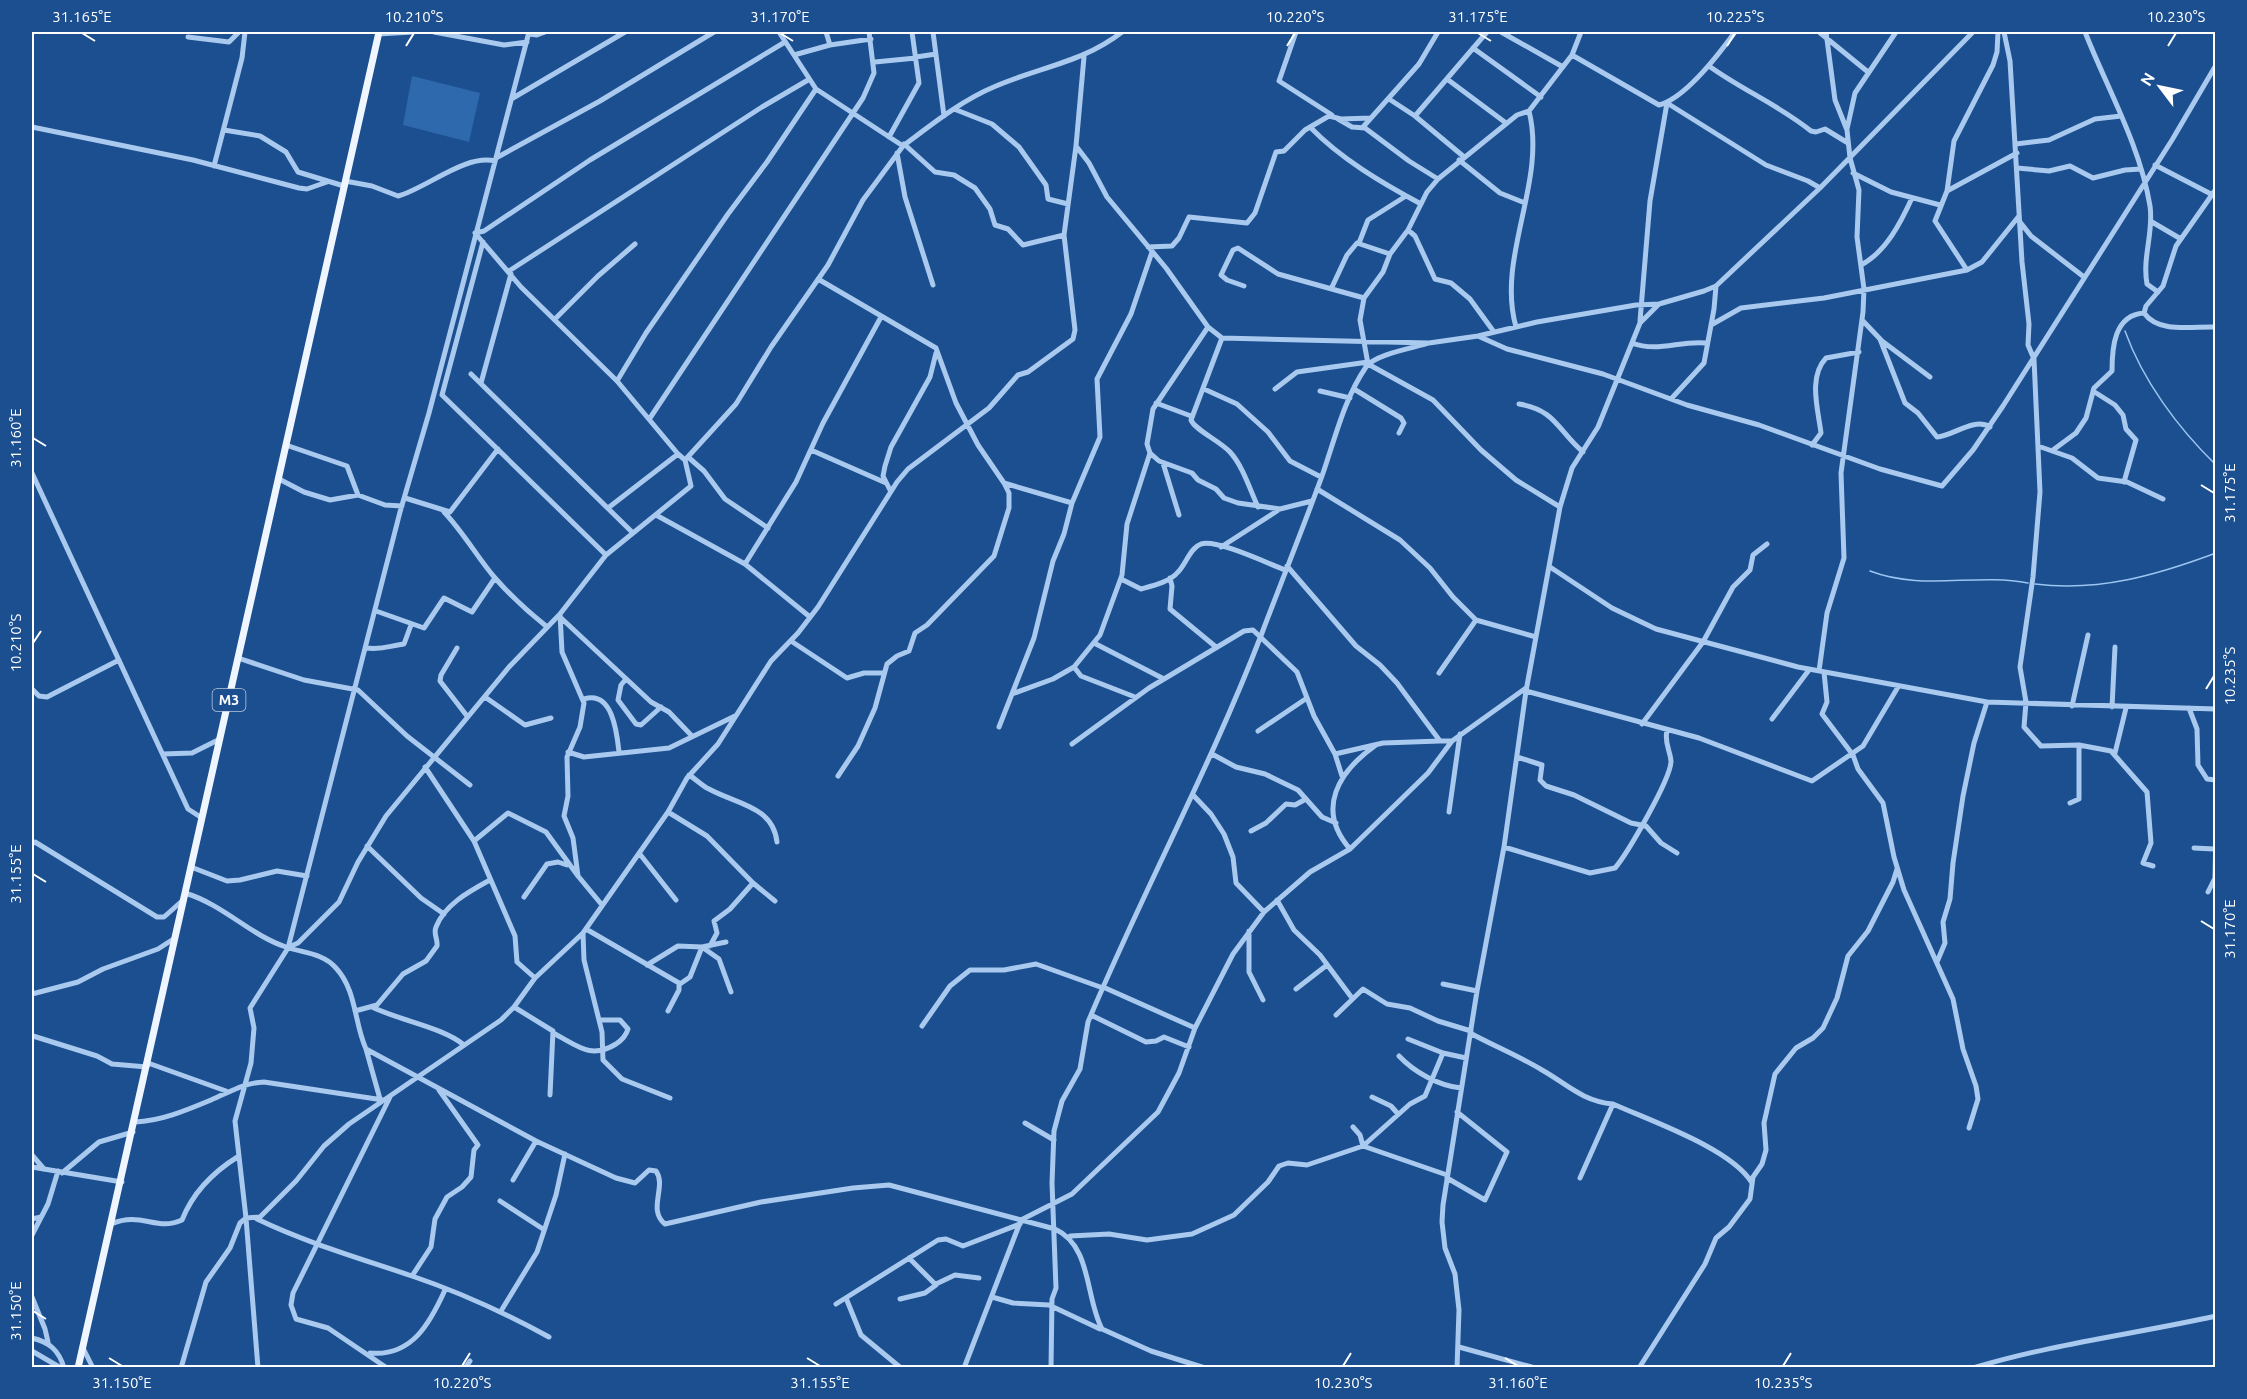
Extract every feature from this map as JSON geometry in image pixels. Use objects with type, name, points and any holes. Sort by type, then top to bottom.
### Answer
[{"type":"main road","name":"M3","points":[[78,1368],[122,1182],[184,896],[379,33]]},
{"type":"street","points":[[188,37],[229,42],[239,32]]},
{"type":"street","points":[[214,166],[242,58],[245,32]]},
{"type":"street","points":[[379,33],[413,32]]},
{"type":"street","points":[[435,32],[504,45],[527,42]]},
{"type":"street","points":[[258,1368],[246,1218],[235,1121],[251,1063],[254,1028],[250,1008],[288,948],[402,506],[529,33],[537,35],[544,32]]},
{"type":"street","points":[[513,98],[625,32]]},
{"type":"street","points":[[224,130],[260,136],[286,152],[298,172],[327,182],[372,186],[398,196],[468,164],[486,159],[496,160],[714,32]]},
{"type":"street","points":[[779,32],[808,80],[816,88],[903,145],[935,172],[954,175],[975,188],[990,209],[995,225],[1008,229],[1023,245],[1064,235]]},
{"type":"street","points":[[826,32],[830,45]]},
{"type":"street","points":[[650,418],[872,81],[875,62],[869,32]]},
{"type":"street","points":[[889,136],[917,88],[912,32]]},
{"type":"street","points":[[933,32],[944,116]]},
{"type":"street","points":[[686,458],[727,417],[771,346],[818,279],[863,200],[903,145],[954,109],[1000,84],[1084,57],[1122,32]]},
{"type":"street","points":[[1296,32],[1279,81],[1352,127],[1363,127],[1408,161],[1438,179]]},
{"type":"street","points":[[1363,127],[1419,64],[1438,32]]},
{"type":"street","points":[[1415,116],[1487,32]]},
{"type":"street","points":[[1501,32],[1563,67]]},
{"type":"street","points":[[1051,1368],[1052,1307],[1056,1288],[1054,1140],[1062,1101],[1080,1069],[1091,1015],[1212,754],[1261,636],[1350,399],[1368,363],[1360,311],[1364,298],[1383,272],[1390,254],[1408,230],[1421,204],[1438,179],[1506,123],[1517,115],[1529,111],[1572,55],[1581,32]]},
{"type":"street","points":[[1572,55],[1659,105],[1667,103],[1708,66],[1734,32]]},
{"type":"street","points":[[1819,32],[1826,34],[1868,72]]},
{"type":"street","points":[[1896,32],[1868,72],[1852,101],[1847,130],[1850,158],[1858,190],[1857,237],[1864,289],[1863,321],[1844,455],[1841,498],[1844,558],[1827,613],[1821,672],[1827,702],[1822,714],[1853,755],[1858,769],[1883,804],[1897,869],[1953,999],[1963,1049],[1976,1086],[1978,1099],[1969,1128]]},
{"type":"street","points":[[1275,389],[1296,372],[1368,363],[1382,356],[1429,343],[1641,305],[1659,304],[1716,286],[1820,189],[1973,32]]},
{"type":"street","points":[[1967,270],[1935,221],[1947,191],[1954,141],[1993,65],[1997,52],[1998,32]]},
{"type":"street","points":[[2004,32],[2010,62],[2019,218],[2029,324],[2028,345],[2034,359],[2038,446],[2039,501],[2033,577],[2020,667],[2026,702],[2024,727],[2038,745],[2079,745],[2097,747],[2115,753],[2148,794],[2151,843],[2143,863],[2153,866]]},
{"type":"street","points":[[2085,32],[2141,169],[2152,222],[2145,275],[2146,284],[2158,292]]},
{"type":"street","points":[[1826,34],[1834,100],[1847,130]]},
{"type":"street","points":[[794,55],[830,45],[871,39]]},
{"type":"street","points":[[476,233],[590,160],[785,42]]},
{"type":"street","points":[[1473,48],[1541,97]]},
{"type":"street","points":[[875,62],[936,54]]},
{"type":"street","points":[[257,1219],[296,1181],[337,1134],[392,1093],[501,1020],[514,1007],[535,978],[585,931],[668,813],[690,775],[718,744],[771,661],[810,617],[848,561],[890,490],[908,469],[967,422],[989,408],[1018,375],[1044,361],[1075,336],[1064,235],[1076,146],[1084,57]]},
{"type":"street","points":[[1478,336],[1496,345],[1541,360],[1616,378],[1671,399],[1759,425],[1812,445],[1940,486],[1973,450],[1990,427],[2216,65]]},
{"type":"street","points":[[1708,66],[1744,90],[1779,106],[1811,131],[1826,129],[1848,143]]},
{"type":"street","points":[[1447,79],[1506,123]]},
{"type":"street","points":[[481,383],[510,272],[762,107],[808,80]]},
{"type":"street","points":[[617,381],[622,369],[701,252],[767,162],[816,88]]},
{"type":"street","points":[[1389,99],[1415,116],[1500,193],[1525,203]]},
{"type":"street","points":[[1667,103],[1767,165],[1808,181],[1820,189]]},
{"type":"street","points":[[1457,1368],[1459,1310],[1455,1274],[1445,1248],[1442,1222],[1470,1032],[1504,847],[1526,690],[1560,507],[1572,468],[1598,427],[1640,323],[1650,201],[1667,103]]},
{"type":"street","points":[[954,109],[983,119],[1019,147],[1046,185],[1048,199],[1068,204]]},
{"type":"street","points":[[1516,327],[1512,312],[1513,256],[1525,203],[1534,144],[1529,111]]},
{"type":"street","points":[[2016,144],[2049,140],[2095,119],[2121,116]]},
{"type":"street","points":[[1150,249],[1172,246],[1179,238],[1189,218],[1244,223],[1250,221],[1255,213],[1275,154],[1286,150],[1310,127],[1334,117],[1371,118]]},
{"type":"street","points":[[32,127],[214,166],[299,188],[310,188],[327,182]]},
{"type":"street","points":[[1310,127],[1328,145],[1421,204]]},
{"type":"street","points":[[1076,146],[1089,163],[1107,197],[1150,249],[1208,327],[1222,338],[1429,343]]},
{"type":"street","points":[[897,153],[905,197],[933,285]]},
{"type":"street","points":[[1947,191],[2017,153]]},
{"type":"street","points":[[2144,313],[2146,306],[2167,277],[2173,252],[2213,192],[2155,165]]},
{"type":"street","points":[[2017,168],[2049,171],[2070,166],[2093,178],[2125,170],[2141,169]]},
{"type":"street","points":[[1853,173],[1891,192],[1940,205]]},
{"type":"street","points":[[1332,287],[1347,255],[1359,243],[1368,220],[1406,196]]},
{"type":"street","points":[[1861,265],[1886,243],[1912,198]]},
{"type":"street","points":[[479,218],[491,225]]},
{"type":"street","points":[[1711,325],[1741,308],[1824,298],[1967,270],[1982,262],[2019,218]]},
{"type":"street","points":[[2019,218],[2031,236],[2084,277]]},
{"type":"street","points":[[2152,222],[2181,239]]},
{"type":"street","points":[[1408,230],[1415,236],[1435,279],[1451,283],[1470,298],[1494,332]]},
{"type":"street","points":[[476,233],[510,272],[609,372],[678,454],[704,471],[725,499],[768,528]]},
{"type":"street","points":[[442,395],[483,242]]},
{"type":"street","points":[[1359,243],[1390,254]]},
{"type":"street","points":[[555,319],[598,276],[635,244]]},
{"type":"street","points":[[1244,286],[1227,280],[1221,275],[1233,250],[1238,248],[1278,274],[1332,287],[1364,298]]},
{"type":"street","points":[[999,727],[1044,604],[1053,561],[1072,503],[1100,437],[1097,379],[1131,314],[1150,249]]},
{"type":"street","points":[[818,279],[936,348],[956,403],[984,455],[1009,493],[1009,508],[994,556],[927,626],[915,633],[909,651],[892,659],[884,673],[875,708],[858,746],[838,776]]},
{"type":"street","points":[[1671,399],[1702,366],[1716,286]]},
{"type":"street","points":[[1640,323],[1659,304]]},
{"type":"street","points":[[2144,313],[2160,325],[2216,327]]},
{"type":"street","points":[[2053,450],[2079,429],[2086,418],[2093,391],[2112,371],[2113,342],[2122,324],[2128,318],[2144,313]]},
{"type":"street","points":[[745,564],[796,482],[881,317]]},
{"type":"street","points":[[1863,321],[1880,339],[1930,377]]},
{"type":"street","points":[[1208,327],[1152,411],[1147,444],[1150,453],[1163,463],[1192,473],[1198,480],[1214,487],[1228,500],[1280,509]]},
{"type":"street","points":[[1222,338],[1204,389],[1191,416],[1195,427],[1217,439],[1234,456],[1258,507]]},
{"type":"street","points":[[1880,339],[1905,403],[1918,413],[1938,437],[1975,425],[1985,424],[1990,427]]},
{"type":"street","points":[[1632,343],[1654,348],[1689,342],[1706,343]]},
{"type":"street","points":[[890,490],[886,483],[885,465],[891,447],[930,377],[936,357],[936,348]]},
{"type":"street","points":[[1812,445],[1821,433],[1816,392],[1820,366],[1826,358],[1859,352]]},
{"type":"street","points":[[1368,363],[1433,400],[1509,474],[1560,507]]},
{"type":"street","points":[[609,372],[622,369]]},
{"type":"street","points":[[471,374],[632,532]]},
{"type":"street","points":[[1204,389],[1240,406],[1268,432],[1290,461],[1321,477]]},
{"type":"street","points":[[1354,389],[1401,418],[1404,423],[1399,433]]},
{"type":"street","points":[[1320,391],[1350,399]]},
{"type":"street","points":[[2093,391],[2109,400],[2120,411],[2126,429],[2137,442],[2124,482]]},
{"type":"street","points":[[434,393],[442,395],[606,555]]},
{"type":"street","points":[[1156,404],[1191,416]]},
{"type":"street","points":[[1519,404],[1540,409],[1550,415],[1583,452]]},
{"type":"street","points":[[286,445],[347,466],[358,495]]},
{"type":"street","points":[[2038,446],[2072,458],[2098,478],[2124,482],[2163,499]]},
{"type":"street","points":[[444,512],[451,510],[498,449]]},
{"type":"street","points":[[811,450],[886,483]]},
{"type":"street","points":[[1012,694],[1053,679],[1074,667],[1102,630],[1108,608],[1121,579],[1127,524],[1150,453]]},
{"type":"street","points":[[608,508],[678,454]]},
{"type":"street","points":[[288,948],[298,944],[339,902],[367,846],[386,816],[432,756],[546,626],[560,616],[606,555],[691,486],[686,458]]},
{"type":"street","points":[[1163,463],[1179,515]]},
{"type":"street","points":[[32,473],[188,809],[202,818]]},
{"type":"street","points":[[279,479],[304,492],[330,500],[358,495],[385,505],[402,506]]},
{"type":"street","points":[[1004,483],[1072,503]]},
{"type":"street","points":[[1317,489],[1400,540],[1430,568],[1476,621],[1536,637]]},
{"type":"street","points":[[405,498],[444,512],[466,536],[495,578],[521,606],[546,626]]},
{"type":"street","points":[[1221,547],[1280,509],[1312,501]]},
{"type":"street","points":[[656,515],[745,564],[810,617]]},
{"type":"street","points":[[1121,579],[1141,590],[1170,578],[1180,571],[1200,544],[1221,547],[1286,568],[1356,646],[1391,677],[1440,741]]},
{"type":"street","points":[[1642,724],[1703,642],[1733,587],[1750,570],[1753,555],[1767,544]]},
{"type":"street","points":[[1550,567],[1612,608],[1640,622],[1703,642],[1809,670],[1987,702],[2216,709]]},
{"type":"street","points":[[376,611],[424,628],[446,597],[472,612],[495,578]]},
{"type":"street","points":[[1170,578],[1172,586],[1170,609],[1216,647]]},
{"type":"street","points":[[560,616],[651,702],[661,707],[691,735]]},
{"type":"street","points":[[560,616],[562,652],[584,699],[584,715],[568,752],[565,765],[568,796],[564,811],[576,852],[578,876]]},
{"type":"street","points":[[1439,673],[1476,621]]},
{"type":"street","points":[[366,648],[383,650],[392,645],[404,644],[411,625]]},
{"type":"street","points":[[1072,744],[1135,697],[1248,630],[1261,636],[1297,672],[1318,724],[1335,754],[1342,776]]},
{"type":"street","points":[[2072,706],[2088,635]]},
{"type":"street","points":[[791,641],[847,678],[864,673],[884,673]]},
{"type":"street","points":[[1094,643],[1164,679]]},
{"type":"street","points":[[2112,707],[2115,647]]},
{"type":"street","points":[[457,648],[441,675],[440,681],[467,716]]},
{"type":"street","points":[[238,658],[304,680],[356,690],[367,696],[407,736],[470,785]]},
{"type":"street","points":[[32,689],[42,698],[47,697],[119,660]]},
{"type":"street","points":[[1074,667],[1081,676],[1135,697]]},
{"type":"street","points":[[1772,719],[1809,670]]},
{"type":"street","points":[[626,679],[621,685],[618,700],[636,724],[641,725],[653,717],[661,707]]},
{"type":"street","points":[[1526,690],[1699,738],[1809,780],[1815,780],[1863,746],[1899,687]]},
{"type":"street","points":[[836,1304],[941,1239],[963,1246],[1021,1222],[1072,1194],[1151,1121],[1179,1073],[1195,1029],[1233,954],[1264,912],[1310,873],[1350,849],[1428,773],[1460,734],[1526,690]]},
{"type":"street","points":[[485,697],[525,725],[551,718]]},
{"type":"street","points":[[584,699],[592,698],[605,704],[616,726],[619,753]]},
{"type":"street","points":[[1258,731],[1307,698]]},
{"type":"street","points":[[1937,962],[1945,943],[1943,922],[1950,899],[1953,863],[1974,743],[1987,702]]},
{"type":"street","points":[[2115,753],[2126,708]]},
{"type":"street","points":[[2189,708],[2197,729],[2199,766],[2207,779],[2216,780]]},
{"type":"street","points":[[568,752],[584,757],[656,751],[676,746],[691,735],[736,716]]},
{"type":"street","points":[[1504,847],[1596,874],[1615,868],[1642,826],[1670,766],[1665,742],[1667,730]]},
{"type":"street","points":[[1449,812],[1460,734]]},
{"type":"street","points":[[163,754],[192,753],[220,739]]},
{"type":"street","points":[[1335,754],[1376,745],[1452,741]]},
{"type":"street","points":[[1350,849],[1338,834],[1335,796],[1342,776],[1376,745]]},
{"type":"street","points":[[2070,803],[2079,799],[2079,745]]},
{"type":"street","points":[[1212,754],[1240,769],[1269,776],[1303,794],[1325,819],[1336,823]]},
{"type":"street","points":[[1517,757],[1542,765],[1540,780],[1544,784],[1574,795],[1630,823],[1642,826],[1677,853]]},
{"type":"street","points":[[425,767],[474,841],[514,936],[517,962],[535,978]]},
{"type":"street","points":[[690,775],[710,790],[765,816],[774,826],[777,842]]},
{"type":"street","points":[[1193,795],[1211,814],[1224,834],[1233,857],[1236,884],[1264,912]]},
{"type":"street","points":[[1251,831],[1266,823],[1286,804],[1295,805],[1306,799]]},
{"type":"street","points":[[474,841],[508,813],[546,832],[568,866],[602,906]]},
{"type":"street","points":[[668,813],[707,836],[753,883],[775,901]]},
{"type":"street","points":[[2208,892],[2215,878],[2216,831]]},
{"type":"street","points":[[32,842],[157,917],[164,917],[184,896],[205,899],[288,948],[312,954],[335,967],[348,987],[382,1100]]},
{"type":"street","points":[[367,846],[421,898],[444,914]]},
{"type":"street","points":[[2194,848],[2214,849]]},
{"type":"street","points":[[639,853],[676,900]]},
{"type":"street","points":[[524,897],[547,864],[558,862],[568,866]]},
{"type":"street","points":[[191,867],[219,879],[234,881],[272,871],[308,876]]},
{"type":"street","points":[[1640,1368],[1705,1264],[1716,1238],[1729,1227],[1750,1199],[1752,1183],[1766,1150],[1764,1123],[1774,1074],[1797,1048],[1814,1038],[1823,1028],[1837,998],[1848,956],[1868,931],[1893,882],[1897,869]]},
{"type":"street","points":[[355,1011],[372,1007],[385,998],[403,974],[426,962],[437,946],[435,928],[444,914],[456,901],[490,880]]},
{"type":"street","points":[[710,946],[717,933],[714,921],[753,883]]},
{"type":"street","points":[[1276,900],[1294,930],[1327,964],[1352,998]]},
{"type":"street","points":[[585,931],[680,984]]},
{"type":"street","points":[[585,931],[584,960],[600,1020],[601,1052],[604,1062],[618,1076],[670,1098]]},
{"type":"street","points":[[1249,931],[1249,972],[1263,1000]]},
{"type":"street","points":[[32,994],[78,982],[103,969],[158,949],[175,938]]},
{"type":"street","points":[[647,965],[678,946],[702,947],[726,942]]},
{"type":"street","points":[[668,1011],[680,984],[690,977],[702,947]]},
{"type":"street","points":[[702,947],[719,959],[731,992]]},
{"type":"street","points":[[922,1026],[950,986],[970,970],[1004,970],[1036,964],[1103,987],[1195,1029]]},
{"type":"street","points":[[1296,989],[1327,964]]},
{"type":"street","points":[[1443,984],[1477,991]]},
{"type":"street","points":[[1336,1015],[1360,990],[1366,989],[1387,1004],[1410,1008],[1470,1032],[1542,1069],[1557,1082],[1583,1095],[1602,1103],[1613,1104],[1730,1158],[1752,1183]]},
{"type":"street","points":[[372,1007],[410,1023],[453,1036],[464,1045]]},
{"type":"street","points":[[514,1007],[553,1033],[590,1052],[601,1052],[621,1040],[628,1029],[620,1020],[600,1020]]},
{"type":"street","points":[[1091,1015],[1146,1042],[1151,1043],[1164,1037],[1189,1047]]},
{"type":"street","points":[[550,1095],[553,1033]]},
{"type":"street","points":[[33,1036],[97,1056],[112,1064],[147,1065],[226,1091]]},
{"type":"street","points":[[1408,1040],[1443,1053],[1466,1058]]},
{"type":"street","points":[[366,1049],[536,1141],[631,1183],[649,1170],[656,1171],[659,1176],[656,1206],[659,1217],[665,1224],[761,1202],[889,1185],[1021,1222],[1055,1229],[1070,1236],[1109,1234],[1147,1240],[1192,1234],[1234,1215],[1268,1182],[1279,1166],[1288,1163],[1307,1165],[1363,1146],[1410,1104],[1425,1096],[1443,1053]]},
{"type":"street","points":[[1399,1056],[1432,1080],[1450,1088],[1461,1088]]},
{"type":"street","points":[[135,1122],[153,1121],[181,1112],[246,1083],[264,1082],[382,1100]]},
{"type":"street","points":[[412,1276],[431,1246],[435,1219],[447,1197],[462,1187],[471,1177],[474,1150],[478,1145],[438,1089]]},
{"type":"street","points":[[387,1368],[367,1352],[328,1328],[298,1320],[294,1316],[291,1301],[316,1244],[392,1093]]},
{"type":"street","points":[[1372,1097],[1391,1106],[1398,1114]]},
{"type":"street","points":[[1580,1178],[1613,1104]]},
{"type":"street","points":[[1363,1146],[1447,1176],[1485,1200],[1507,1152],[1457,1112]]},
{"type":"street","points":[[1025,1123],[1054,1140]]},
{"type":"street","points":[[1353,1127],[1360,1135],[1363,1146]]},
{"type":"street","points":[[32,1235],[60,1172],[99,1142],[133,1132]]},
{"type":"street","points":[[513,1180],[536,1141]]},
{"type":"street","points":[[501,1311],[535,1257],[556,1195],[565,1154]]},
{"type":"street","points":[[32,1155],[44,1169]]},
{"type":"street","points":[[111,1224],[129,1217],[165,1224],[182,1220],[189,1200],[202,1184],[239,1156]]},
{"type":"street","points":[[32,1167],[122,1182]]},
{"type":"street","points":[[500,1201],[543,1229]]},
{"type":"street","points":[[32,1219],[40,1217]]},
{"type":"street","points":[[181,1368],[206,1282],[230,1248],[240,1223],[246,1218],[257,1219],[316,1244],[412,1276],[501,1311],[549,1337]]},
{"type":"street","points":[[964,1368],[1021,1222]]},
{"type":"street","points":[[1070,1236],[1079,1253],[1101,1329]]},
{"type":"street","points":[[909,1258],[936,1284]]},
{"type":"street","points":[[900,1299],[925,1293],[936,1284],[955,1275],[979,1278]]},
{"type":"street","points":[[367,1352],[391,1352],[416,1336],[430,1322],[445,1290]]},
{"type":"street","points":[[992,1296],[1008,1303],[1052,1307],[1151,1351],[1205,1368]]},
{"type":"street","points":[[32,1297],[48,1342],[59,1355],[62,1368]]},
{"type":"street","points":[[846,1298],[861,1335],[901,1368]]},
{"type":"street","points":[[1973,1368],[2082,1341],[2166,1328],[2216,1316]]},
{"type":"street","points":[[32,1338],[48,1342]]},
{"type":"street","points":[[83,1347],[93,1368]]},
{"type":"street","points":[[1459,1347],[1535,1368]]},
{"type":"street","points":[[32,1351],[62,1368]]},
{"type":"street","points":[[465,1368],[470,1360]]},
{"type":"shaded area","points":[[412,76],[480,93],[469,142],[403,125]]},
{"type":"waterway","points":[[2125,331],[2141,368],[2163,403],[2175,420],[2216,465]]},
{"type":"waterway","points":[[2035,584],[2059,586],[2105,584],[2150,575],[2216,553]]},
{"type":"waterway","points":[[1870,571],[1909,580],[2008,580],[2028,583]]}]
